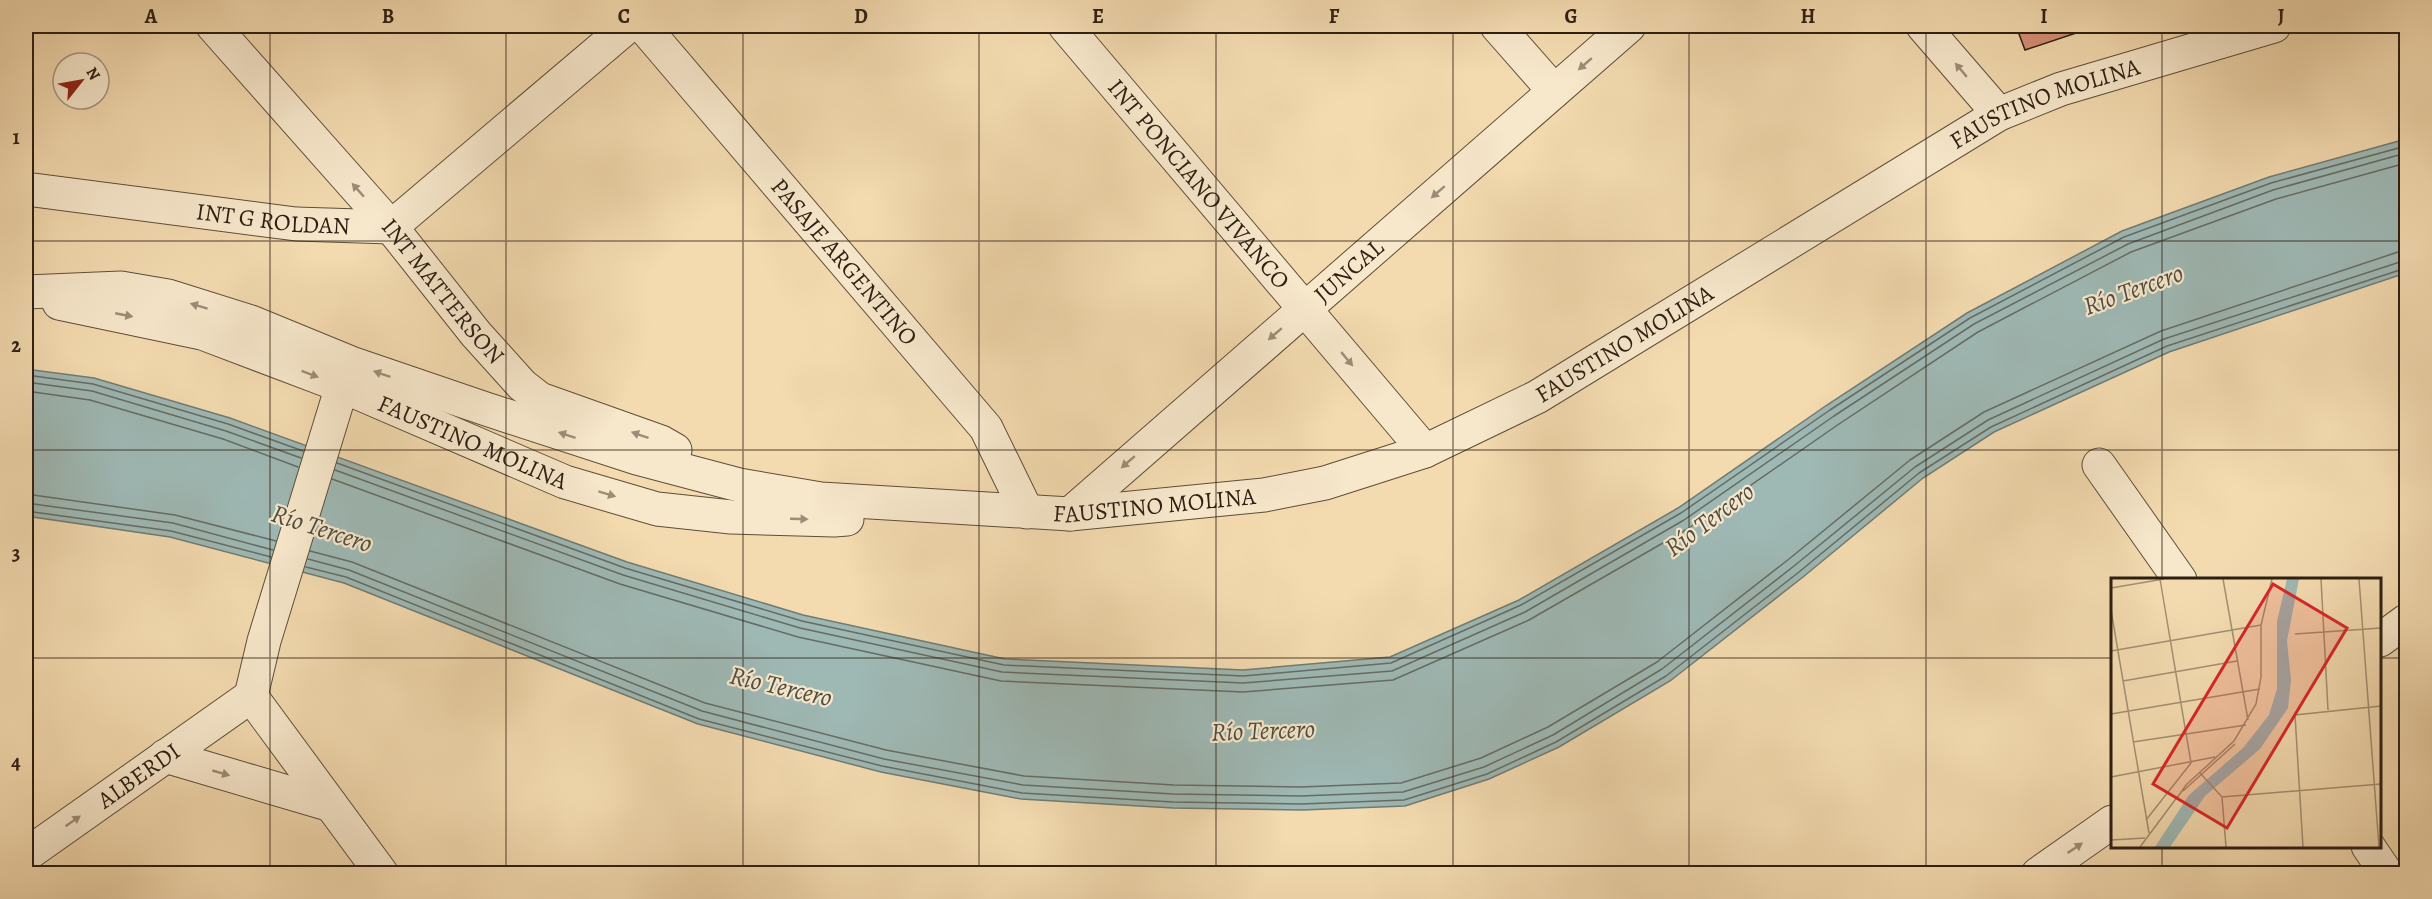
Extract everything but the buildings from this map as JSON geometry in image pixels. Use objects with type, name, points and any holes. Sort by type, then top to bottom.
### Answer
[{"type":"street","name":"INT MATTERSON","points":[[213,26],[391,227],[476,334],[522,385],[540,399],[661,442],[728,482]]},
{"type":"street","points":[[391,227],[628,26]]},
{"type":"street","name":"PASAJE ARGENTINO","points":[[643,26],[986,428],[1027,512]]},
{"type":"street","name":"INT PONCIANO VIVANCO","points":[[1065,26],[1425,451]]},
{"type":"street","points":[[1497,26],[1554,91]]},
{"type":"street","name":"JUNCAL","points":[[1070,514],[1629,26]]},
{"type":"street","points":[[1923,26],[1999,114]]},
{"type":"street","name":"FAUSTINO MOLINA","points":[[26,297],[140,318],[202,333],[637,458],[728,482],[821,499],[1070,514],[1264,495],[1325,483],[1425,451],[1537,397],[1999,114],[2061,89],[2274,26]]},
{"type":"street","name":"INT G ROLDAN","points":[[26,189],[296,224],[391,227]]},
{"type":"street","name":"FAUSTINO MOLINA","points":[[26,292],[121,288],[168,296],[251,322],[346,375],[565,482],[657,509],[732,517],[834,520],[932,507]]},
{"type":"street","points":[[346,375],[264,641],[251,696],[382,873]]},
{"type":"street","points":[[2099,465],[2179,578]]},
{"type":"street","points":[[2381,639],[2406,621]]},
{"type":"street","name":"ALBERDI","points":[[26,855],[251,696]]},
{"type":"street","points":[[165,756],[331,805]]},
{"type":"street","points":[[2038,873],[2111,823]]},
{"type":"street","points":[[2369,848],[2387,873]]},
{"type":"water","name":"Río Tercero","points":[[2406,139],[2406,273],[2169,352],[1994,432],[1923,478],[1803,577],[1670,681],[1559,747],[1489,779],[1405,806],[1302,810],[1173,808],[1021,799],[881,772],[698,724],[344,583],[170,537],[26,516],[26,369],[94,378],[230,418],[627,562],[803,615],[1005,659],[1243,670],[1390,657],[1519,600],[1678,508],[1827,405],[1967,313],[2122,231],[2269,177]]}]
